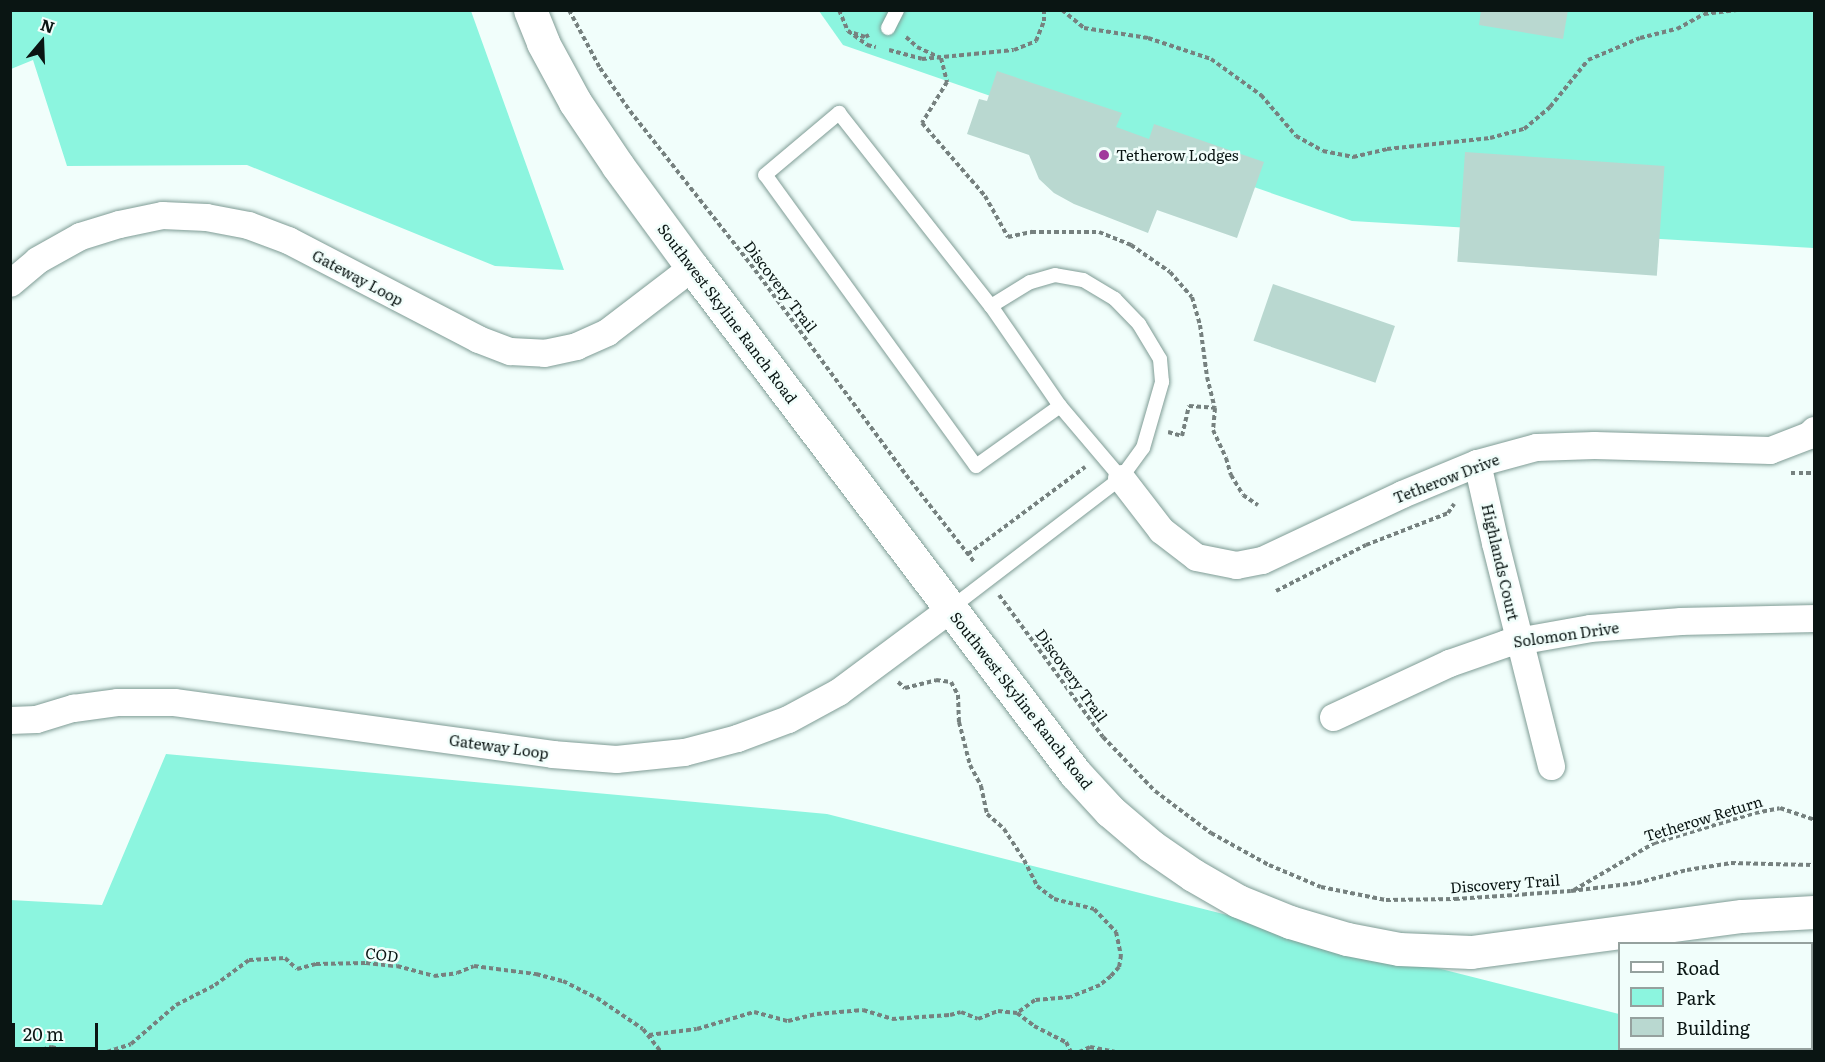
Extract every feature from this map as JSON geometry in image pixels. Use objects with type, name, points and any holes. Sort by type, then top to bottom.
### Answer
[{"type":"street","name":"Southwest Skyline Ranch Road","points":[[531,10],[543,43],[575,102],[692,267],[1075,773],[1110,811],[1152,846],[1193,875],[1238,901],[1290,922],[1347,939],[1399,949],[1471,952],[1742,916],[1815,912]]},
{"type":"street","name":"Gateway Loop","points":[[10,283],[37,260],[80,236],[119,224],[162,215],[206,217],[248,225],[288,240],[478,339],[510,351],[544,352],[576,346],[607,332],[692,267]]},
{"type":"street","name":"Tetherow Drive","points":[[1121,478],[1161,530],[1196,557],[1236,565],[1262,560],[1402,494],[1477,463],[1536,447],[1594,445],[1770,450],[1809,435],[1815,430]]},
{"type":"street","name":"Highlands Court","points":[[1477,463],[1494,543],[1551,766]]},
{"type":"street","name":"Gateway Loop","points":[[10,720],[36,719],[73,708],[117,702],[174,702],[552,754],[616,759],[684,752],[737,738],[788,718],[838,692],[951,608]]},
{"type":"street","name":"Solomon Drive","points":[[1333,717],[1449,663],[1520,640],[1590,628],[1681,621],[1815,618]]},
{"type":"lane","points":[[888,28],[897,10]]},
{"type":"lane","points":[[1060,406],[976,466],[765,175],[839,113],[991,306],[1060,406],[1121,478]]},
{"type":"lane","points":[[951,608],[1121,478],[1143,448],[1162,382],[1160,359],[1139,324],[1115,299],[1083,280],[1055,275],[1030,282],[991,306]]},
{"type":"path","name":"Discovery Trail","points":[[569,10],[600,68],[630,111],[754,270],[906,475],[988,580],[1103,737],[1155,791],[1211,833],[1269,866],[1321,887],[1386,900],[1455,899],[1571,891],[1637,883],[1687,870],[1731,863],[1815,866]]},
{"type":"path","points":[[839,10],[848,31]]},
{"type":"path","points":[[941,58],[1014,50],[1036,41],[1044,21],[1044,10]]},
{"type":"path","points":[[1062,10],[1084,28],[1148,38],[1211,59],[1261,95],[1296,136],[1323,151],[1353,157],[1387,149],[1490,138],[1524,129],[1550,107],[1588,60],[1640,38],[1677,28],[1704,14],[1737,10]]},
{"type":"path","points":[[1784,473],[1815,472]]},
{"type":"path","points":[[1276,591],[1366,545],[1448,513],[1457,499],[1484,490]]},
{"type":"path","points":[[880,661],[905,688],[936,680],[951,682],[958,695],[959,722],[970,765],[981,786],[987,814],[1004,829],[1037,886],[1054,899],[1094,909],[1116,932],[1121,955],[1119,967],[1112,976],[1100,985],[1070,997],[1035,1000],[1017,1013]]},
{"type":"path","name":"Tetherow Return","points":[[1571,891],[1654,843],[1755,813],[1780,808],[1815,820]]},
{"type":"path","name":"COD","points":[[106,1052],[131,1044],[177,1005],[215,985],[249,960],[270,958],[285,958],[297,969],[316,964],[366,963],[391,965],[434,976],[457,973],[474,966],[537,974],[563,981],[597,998],[648,1035],[661,1052]]},
{"type":"path","points":[[648,1035],[697,1029],[754,1012],[788,1021],[817,1014],[862,1010],[892,1019],[950,1015],[961,1011],[978,1019],[998,1011],[1017,1013],[1034,1026],[1066,1041],[1071,1052]]},
{"type":"path","points":[[35,1052],[51,1047],[72,1052]]},
{"type":"path","points":[[1079,1052],[1090,1047],[1115,1052]]},
{"type":"green space","points":[[11,10],[471,11],[564,270],[495,266],[247,165],[67,166],[33,60],[11,69]]},
{"type":"green space","points":[[819,11],[1814,11],[1814,248],[1352,221],[843,45]]},
{"type":"green space","points":[[166,754],[827,814],[1618,1014],[1618,1050],[1814,1051],[11,1051],[10,900],[102,905]]},
{"type":"building","points":[[1481,10],[1568,10],[1563,39],[1479,25]]},
{"type":"building","points":[[997,71],[1122,113],[1116,127],[1149,139],[1154,124],[1264,162],[1237,238],[1157,210],[1148,233],[1074,204],[1054,193],[1039,179],[1029,155],[967,134],[979,99],[987,101]]},
{"type":"building","points":[[1465,152],[1665,166],[1657,276],[1457,262]]},
{"type":"building","points":[[1273,284],[1395,326],[1375,383],[1253,341]]},
{"type":"place","name":"Tetherow Lodges","points":[[1104,155]]}]
